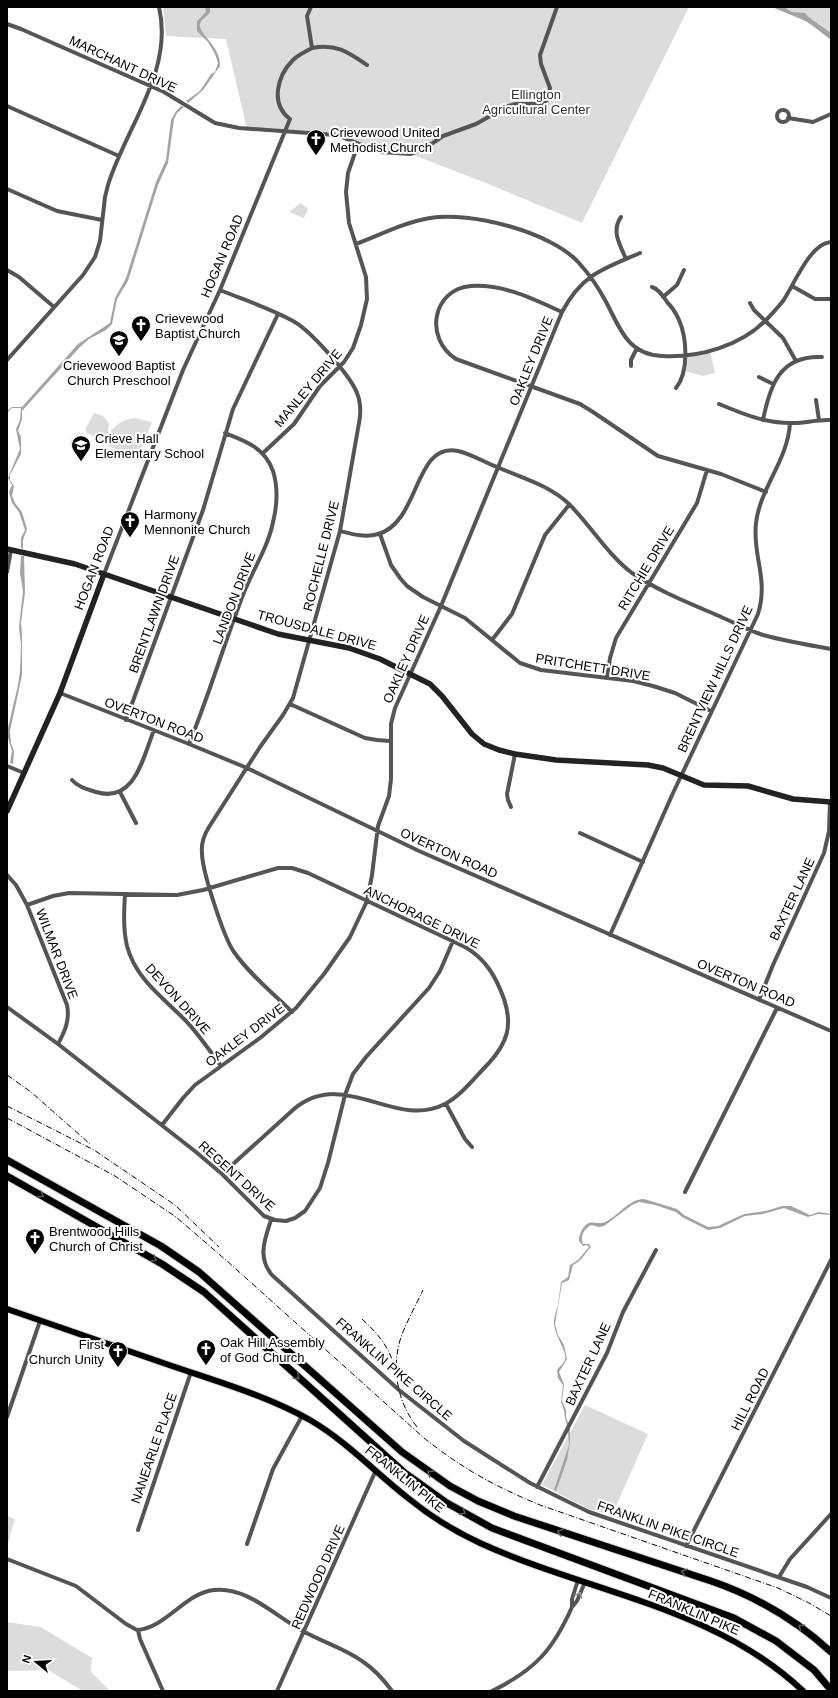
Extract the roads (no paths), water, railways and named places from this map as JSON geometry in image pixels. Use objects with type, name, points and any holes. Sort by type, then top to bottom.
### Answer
[{"type":"highway","points":[[7,1160],[156,1243],[199,1272],[402,1452],[450,1486],[478,1502],[514,1516],[704,1578],[741,1592],[792,1621],[831,1652]]},
{"type":"highway","points":[[7,1176],[162,1264],[204,1292],[405,1473],[447,1503],[504,1533],[734,1618],[776,1640],[814,1670],[831,1690]]},
{"type":"main road","name":"FRANKLIN PIKE","points":[[7,1309],[258,1396],[302,1416],[339,1439],[408,1499],[458,1532],[494,1549],[689,1620],[726,1636],[768,1662],[803,1691]]},
{"type":"street","points":[[7,360],[85,272],[95,258],[100,241],[107,187],[150,86],[160,54],[162,23],[159,7]]},
{"type":"street","points":[[311,7],[307,16],[312,48],[340,48],[367,65]]},
{"type":"street","name":"MARCHANT DRIVE","points":[[7,24],[22,29],[150,86],[173,97],[205,119],[215,123],[234,128],[336,136],[388,153],[411,154],[421,151],[449,134],[487,119],[511,105],[541,104],[548,100],[550,88],[541,64],[540,55],[558,7]]},
{"type":"street","name":"HOGAN ROAD","points":[[7,811],[60,693],[104,574],[183,370],[220,290],[290,119],[284,114],[280,104],[277,92],[278,84],[285,70],[292,61],[312,48]]},
{"type":"street","points":[[7,106],[119,156]]},
{"type":"street","points":[[788,118],[812,122],[831,114]]},
{"type":"street","name":"MANLEY DRIVE","points":[[263,453],[297,420],[320,386],[348,357],[356,342],[366,304],[366,272],[349,223],[346,192],[349,170],[358,144]]},
{"type":"street","points":[[7,189],[57,211],[102,220]]},
{"type":"street","points":[[356,244],[424,219],[445,217],[465,218],[504,225],[523,231],[546,240],[572,255],[590,277],[606,301],[621,333],[637,348],[659,356],[710,351],[731,344],[750,333],[766,320],[778,307],[814,251],[823,244],[831,242]]},
{"type":"street","points":[[621,217],[616,233],[626,259]]},
{"type":"street","name":"OAKLEY DRIVE","points":[[162,1125],[190,1090],[260,1038],[292,1012],[308,995],[345,946],[354,930],[367,901],[372,875],[378,824],[390,792],[390,741],[392,715],[441,606],[562,312],[572,294],[590,277],[600,270],[640,253]]},
{"type":"street","points":[[7,270],[22,280],[54,307]]},
{"type":"street","points":[[663,297],[677,285],[684,270]]},
{"type":"street","points":[[562,312],[514,292],[499,288],[476,286],[467,287],[456,290],[446,299],[439,309],[436,320],[437,334],[441,345],[451,356],[589,409],[658,456],[727,476],[766,492]]},
{"type":"street","points":[[792,286],[815,299],[831,300]]},
{"type":"street","points":[[652,287],[658,290],[680,322],[683,333],[685,354],[684,374],[676,388]]},
{"type":"street","name":"ROCHELLE DRIVE","points":[[220,290],[278,314],[293,321],[308,331],[357,392],[361,408],[340,531],[290,704],[209,827],[204,839],[202,860],[224,931],[232,948],[246,966],[292,1012]]},
{"type":"street","points":[[750,304],[754,310],[785,340],[796,361]]},
{"type":"street","name":"BRENTLAWN DRIVE","points":[[126,720],[203,510],[225,433],[236,402],[278,314]]},
{"type":"street","points":[[631,366],[631,360],[637,348]]},
{"type":"street","points":[[763,420],[769,394],[773,384],[782,371],[796,361],[822,357]]},
{"type":"street","points":[[759,377],[773,384]]},
{"type":"street","points":[[816,400],[819,420]]},
{"type":"street","points":[[719,404],[747,416],[763,420],[790,423],[831,420]]},
{"type":"street","name":"BRENTVIEW HILLS DRIVE","points":[[610,935],[680,776],[758,614],[762,596],[762,578],[756,545],[756,530],[759,511],[786,448],[790,423]]},
{"type":"street","name":"LANDON DRIVE","points":[[189,744],[234,618],[252,572],[269,537],[274,518],[276,499],[274,476],[271,466],[263,453],[252,444],[225,433]]},
{"type":"street","points":[[340,531],[366,535],[380,534],[392,528],[401,518],[426,466],[433,457],[448,450],[457,451],[545,488],[569,504],[611,554],[632,572],[649,583],[684,601],[751,630],[777,638],[831,649]]},
{"type":"street","name":"RITCHIE DRIVE","points":[[607,678],[610,658],[616,638],[697,503],[707,470]]},
{"type":"street","points":[[492,640],[512,614],[545,536],[569,504]]},
{"type":"street","name":"PRITCHETT DRIVE","points":[[380,534],[389,560],[402,580],[416,593],[465,618],[513,659],[527,666],[540,670],[637,682],[664,689],[711,711]]},
{"type":"street","points":[[7,572],[9,549]]},
{"type":"street","name":"TROUSDALE DRIVE","points":[[9,549],[75,564],[278,634],[354,649],[380,659],[426,681],[436,689],[476,738],[491,747],[515,754],[564,761],[644,764],[663,768],[704,785],[751,787],[793,799],[831,802]]},
{"type":"street","name":"OVERTON ROAD","points":[[60,693],[247,768],[378,831],[610,935],[831,1031]]},
{"type":"street","points":[[290,704],[362,736],[374,740],[390,741]]},
{"type":"street","points":[[72,780],[78,786],[100,793],[109,795],[120,792],[126,788],[136,776],[154,730]]},
{"type":"street","points":[[511,807],[507,796],[515,754]]},
{"type":"street","points":[[7,766],[24,774]]},
{"type":"street","points":[[120,792],[136,823]]},
{"type":"street","name":"BAXTER LANE","points":[[759,1000],[825,849],[829,832],[831,802]]},
{"type":"street","points":[[580,833],[643,862]]},
{"type":"street","name":"ANCHORAGE DRIVE","points":[[27,905],[65,893],[177,895],[210,888],[271,869],[288,867],[303,871],[453,941],[476,953],[487,965],[500,989],[507,1010],[508,1023],[506,1039],[498,1052],[460,1093],[446,1104],[430,1109],[414,1110],[345,1095],[325,1094],[306,1100],[264,1135],[222,1174]]},
{"type":"street","name":"WILMAR DRIVE","points":[[7,875],[19,889],[27,905],[67,1005],[67,1025],[58,1044]]},
{"type":"street","name":"DEVON DRIVE","points":[[125,894],[126,938],[128,949],[136,969],[154,990],[195,1031],[221,1066]]},
{"type":"street","name":"REGENT DRIVE","points":[[7,1007],[58,1044],[162,1125],[222,1174],[257,1210],[271,1220],[283,1221],[295,1218],[305,1211],[313,1200],[327,1169],[350,1079],[358,1067],[431,986],[440,971],[453,941]]},
{"type":"street","points":[[685,1192],[777,1008]]},
{"type":"street","points":[[446,1104],[465,1139],[472,1147]]},
{"type":"street","name":"FRANKLIN PIKE CIRCLE","points":[[271,1220],[264,1245],[263,1255],[266,1266],[275,1278],[399,1390],[438,1421],[485,1455],[538,1487],[589,1512],[779,1577],[831,1598]]},
{"type":"street","name":"BAXTER LANE","points":[[538,1487],[568,1426],[607,1353],[623,1312],[656,1250]]},
{"type":"street","name":"HILL ROAD","points":[[686,1546],[831,1260]]},
{"type":"street","points":[[7,1417],[40,1320]]},
{"type":"street","name":"NANEARLE PLACE","points":[[138,1530],[191,1372]]},
{"type":"street","points":[[247,1544],[273,1469],[302,1416]]},
{"type":"street","name":"REDWOOD DRIVE","points":[[278,1691],[376,1470]]},
{"type":"street","points":[[779,1577],[790,1559],[831,1514]]},
{"type":"street","points":[[7,1559],[76,1586],[126,1624],[138,1630],[154,1624],[194,1598],[215,1590],[228,1590],[249,1598],[304,1632],[358,1658],[374,1671],[392,1691]]},
{"type":"street","points":[[572,1606],[572,1599],[582,1581]]},
{"type":"street","points":[[492,1691],[521,1675],[544,1654],[559,1634],[572,1606],[577,1601],[582,1581]]},
{"type":"street","points":[[138,1630],[140,1639],[163,1691]]},
{"type":"waterway","points":[[803,19],[817,28]]},
{"type":"railway","points":[[7,1075],[31,1092],[90,1144]]},
{"type":"railway","points":[[7,1106],[94,1150],[175,1205],[219,1247]]},
{"type":"railway","points":[[7,1118],[115,1176],[176,1217],[424,1438],[452,1459],[479,1476],[493,1484],[540,1505],[778,1588],[809,1603],[831,1616]]},
{"type":"railway","points":[[417,1427],[410,1417],[401,1395],[396,1372],[396,1360],[401,1337],[423,1290]]},
{"type":"railway","points":[[362,1319],[382,1340],[389,1352],[394,1366]]},
{"type":"place","name":"Crievewood United Methodist Church","points":[[316,156]]},
{"type":"place","name":"Crievewood Baptist Church","points":[[141,342]]},
{"type":"place","name":"Crievewood Baptist Church Preschool","points":[[119,357]]},
{"type":"place","name":"Crieve Hall Elementary School","points":[[81,462]]},
{"type":"place","name":"Harmony Mennonite Church","points":[[130,538]]},
{"type":"place","name":"Brentwood Hills Church of Christ","points":[[35,1255]]},
{"type":"place","name":"Oak Hill Assembly of God Church","points":[[206,1366]]},
{"type":"place","name":"First Church Unity","points":[[118,1368]]},
{"type":"park label","name":"Ellington Agricultural Center","points":[[536,102]]}]
